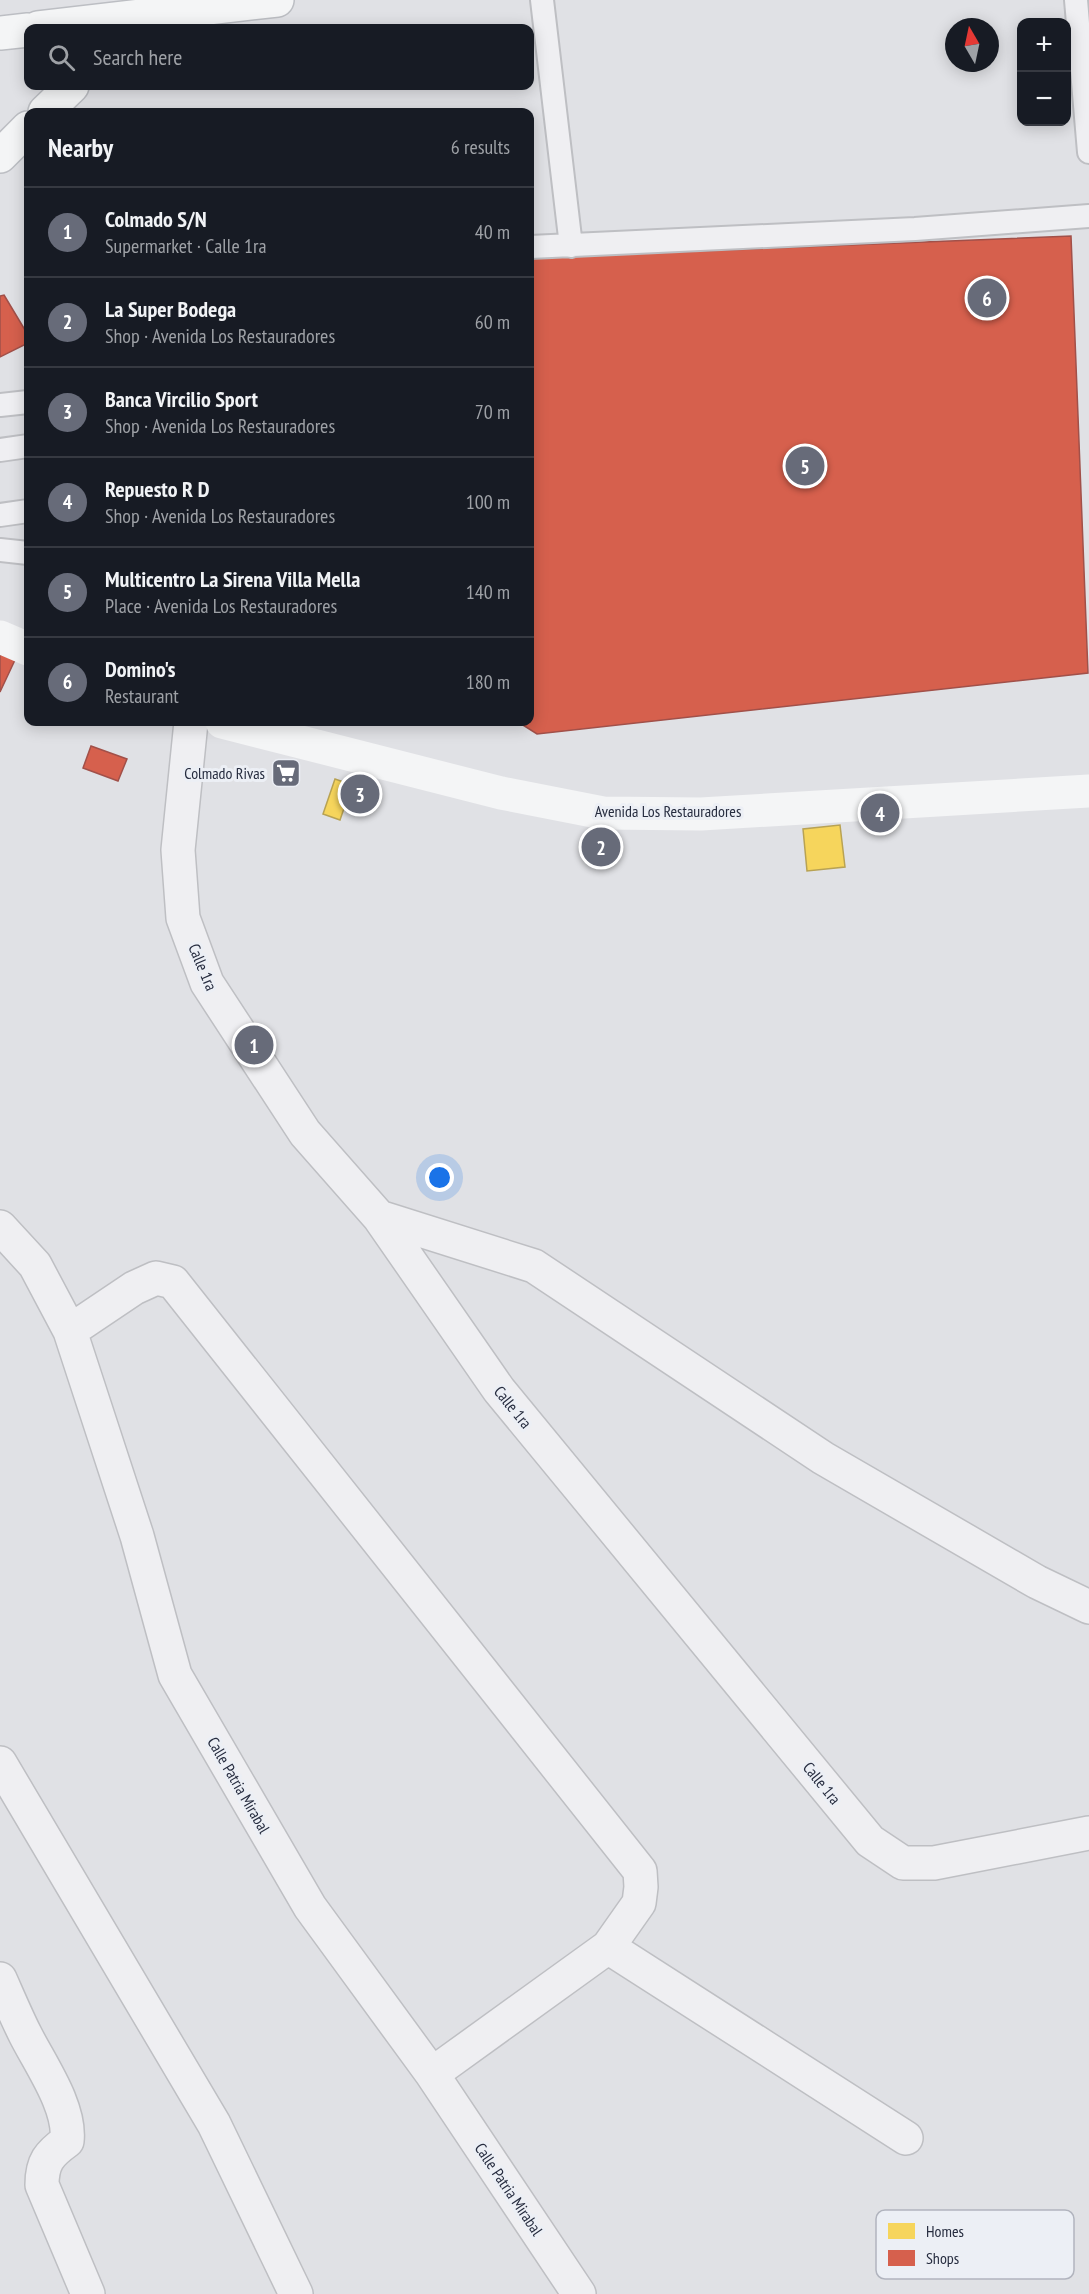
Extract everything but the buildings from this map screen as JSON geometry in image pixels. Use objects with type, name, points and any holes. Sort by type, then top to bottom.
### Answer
[{"type":"street","points":[[74,24],[277,0]]},
{"type":"street","points":[[166,24],[189,11]]},
{"type":"street","points":[[0,33],[24,30]]},
{"type":"street","points":[[49,108],[68,90]]},
{"type":"street","points":[[0,156],[24,132]]},
{"type":"street","points":[[0,637],[24,646]]},
{"type":"street","name":"Calle 1ra","points":[[191,726],[178,850],[183,918],[207,983],[304,1133],[379,1217],[499,1390],[870,1841],[903,1863],[934,1863],[1089,1833]]},
{"type":"street","name":"Avenida Los Restauradores","points":[[238,726],[501,793],[603,813],[701,814],[1089,790]]},
{"type":"street","points":[[379,1217],[534,1266],[823,1458],[1037,1582],[1089,1607]]},
{"type":"street","name":"Calle Patria Mirabal","points":[[0,1227],[35,1265],[70,1331],[137,1536],[175,1675],[310,1907],[432,2074],[579,2294]]},
{"type":"street","points":[[70,1331],[134,1288],[156,1278],[173,1282],[640,1871],[639,1903],[608,1947],[432,2074]]},
{"type":"street","points":[[0,1763],[214,2124],[296,2294]]},
{"type":"street","points":[[608,1947],[906,2138]]},
{"type":"street","points":[[0,1979],[25,2034],[56,2093],[68,2129],[67,2140],[51,2153],[42,2170],[42,2185],[88,2294]]},
{"type":"lane","points":[[542,0],[571,246]]},
{"type":"lane","points":[[1076,0],[1089,152]]},
{"type":"lane","points":[[534,247],[926,228],[1089,216]]},
{"type":"lane","points":[[0,405],[24,402]]},
{"type":"lane","points":[[0,450],[24,447]]},
{"type":"lane","points":[[0,514],[24,511]]},
{"type":"lane","points":[[0,550],[24,553]]},
{"type":"place","name":"Domino's","points":[[987,298]]},
{"type":"place","name":"Multicentro La Sirena Villa Mella","points":[[805,466]]},
{"type":"place","name":"Colmado Rivas","points":[[286,773]]},
{"type":"place","name":"Banca Vircilio Sport","points":[[360,794]]},
{"type":"place","name":"Repuesto R D","points":[[880,813]]},
{"type":"place","name":"La Super Bodega","points":[[601,847]]},
{"type":"place","name":"Colmado S/N","points":[[254,1045]]}]
